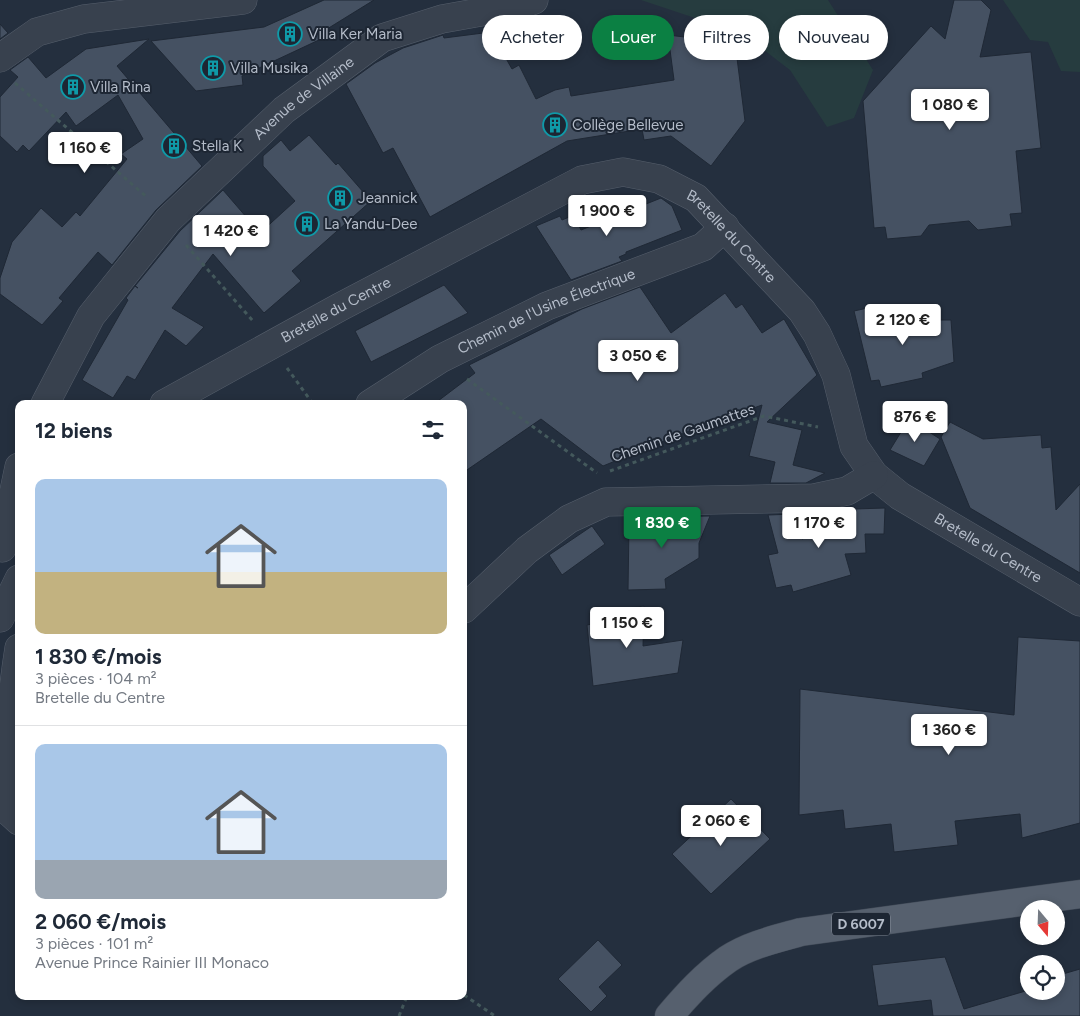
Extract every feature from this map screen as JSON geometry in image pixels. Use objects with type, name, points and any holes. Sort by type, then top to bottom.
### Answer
[{"type":"main road","name":"D 6007","points":[[669,1016],[692,990],[729,959],[762,943],[800,932],[1080,894]]},
{"type":"street","points":[[4,67],[37,32],[84,19],[243,0]]},
{"type":"street","name":"Avenue de Villaine","points":[[47,400],[91,316],[168,220],[284,110],[382,38],[442,19],[520,5],[534,0]]},
{"type":"street","name":"Bretelle du Centre","points":[[171,400],[340,307],[582,180],[623,172],[659,179],[696,198],[802,311],[817,334],[836,375],[854,446],[874,475],[900,496],[1080,602]]},
{"type":"street","name":"Chemin de l'Usine Électrique","points":[[376,400],[440,359],[547,306],[703,246],[725,227]]},
{"type":"street","points":[[467,605],[534,545],[569,519],[606,502],[814,498],[846,491],[874,475]]},
{"type":"street","points":[[7,545],[15,499]]},
{"type":"street","points":[[0,618],[15,590]]},
{"type":"street","points":[[15,672],[10,702],[8,811],[15,817]]},
{"type":"path","points":[[4,67],[152,202]]},
{"type":"path","points":[[183,241],[258,326]]},
{"type":"path","name":"Chemin de Gaumattes","points":[[440,359],[599,475]]},
{"type":"path","points":[[283,363],[310,400]]},
{"type":"path","name":"Chemin de Gaumattes","points":[[608,472],[764,416],[850,433]]},
{"type":"path","points":[[467,997],[495,1016]]},
{"type":"path","points":[[399,1016],[405,1000]]},
{"type":"green space","points":[[641,0],[828,0],[838,15],[779,15],[779,60],[867,60],[873,70],[854,118],[827,127],[790,70],[769,54],[769,15],[686,15]]},
{"type":"green space","points":[[1003,0],[1080,0],[1080,72],[1061,71],[1048,42],[1030,40]]},
{"type":"building","points":[[324,0],[374,0],[319,34],[321,39],[242,76],[243,85],[196,91],[151,41],[264,27]]},
{"type":"building","points":[[954,0],[981,0],[991,10],[980,57],[1031,52],[1041,148],[1016,151],[1022,213],[1010,214],[1012,226],[978,230],[969,221],[929,225],[921,236],[887,239],[885,227],[874,228],[863,101],[931,26],[945,39]]},
{"type":"building","points":[[0,24],[8,33],[0,39]]},
{"type":"building","name":"Collège Bellevue","points":[[482,33],[482,60],[507,60],[512,69],[519,65],[536,99],[555,90],[569,87],[571,96],[674,80],[671,60],[674,60],[674,36],[684,37],[684,60],[737,60],[745,121],[711,166],[671,136],[644,140],[642,129],[567,141],[430,217],[393,148],[383,153],[346,84],[375,63],[403,48],[443,35],[444,38]]},
{"type":"building","points":[[149,39],[117,66],[202,166],[156,210],[112,265],[98,252],[59,298],[63,301],[42,325],[0,294],[0,278],[12,242],[41,208],[62,227],[76,212],[80,216],[127,159],[121,154],[143,139],[118,95],[76,126],[66,112],[29,151],[23,145],[17,152],[0,136],[0,97],[18,77],[10,70],[28,57],[46,78],[86,49]]},
{"type":"building","points":[[309,135],[336,165],[338,163],[371,201],[292,271],[301,281],[264,313],[213,254],[172,308],[204,327],[186,346],[165,330],[135,380],[127,376],[113,398],[82,380],[128,300],[126,298],[180,231],[223,190],[260,233],[295,201],[263,166],[263,156],[281,140],[290,151]]},
{"type":"building","points":[[661,198],[672,206],[682,230],[626,252],[626,254],[619,257],[622,261],[571,280],[536,226],[560,216],[562,220],[574,215],[581,230]]},
{"type":"building","points":[[444,285],[468,313],[371,362],[355,331]]},
{"type":"building","points":[[640,287],[671,333],[725,293],[736,308],[742,304],[762,333],[784,319],[817,375],[767,422],[802,430],[793,465],[825,473],[806,483],[770,483],[775,462],[749,456],[762,405],[679,435],[603,466],[541,419],[467,470],[467,400],[439,400],[475,373],[469,365],[582,309]]},
{"type":"building","points":[[881,305],[886,323],[919,314],[920,319],[930,316],[931,320],[951,320],[954,362],[922,373],[923,378],[881,387],[879,380],[871,381],[854,311]]},
{"type":"building","points":[[909,419],[940,439],[924,466],[890,450]]},
{"type":"building","points":[[950,422],[983,439],[1041,435],[1042,448],[1051,447],[1056,510],[1080,484],[1080,573],[970,508],[941,437]]},
{"type":"building","points":[[885,508],[884,534],[865,534],[866,553],[845,554],[851,575],[793,592],[791,585],[776,588],[768,555],[778,553],[768,515],[795,514],[802,539],[854,522],[854,509]]},
{"type":"building","points":[[710,516],[699,543],[699,558],[665,579],[666,589],[628,590],[629,524],[645,525],[646,517]]},
{"type":"building","points":[[592,526],[605,544],[562,575],[549,555]]},
{"type":"building","points":[[644,606],[643,646],[683,640],[678,673],[593,686],[587,625],[592,624],[590,613]]},
{"type":"building","points":[[1018,637],[1080,641],[1080,823],[1022,838],[1020,814],[955,821],[958,845],[894,852],[891,824],[845,829],[843,810],[799,815],[800,689],[1014,715]]},
{"type":"building","points":[[731,799],[770,839],[711,894],[672,854]]},
{"type":"building","points":[[598,940],[622,965],[599,987],[607,996],[591,1012],[558,979]]},
{"type":"building","points":[[945,957],[964,1009],[1020,993],[1020,1000],[1065,1000],[1065,973],[1080,969],[1080,1016],[933,1016],[931,1000],[878,1006],[872,965]]},
{"type":"place","name":"Villa Ker Maria","points":[[290,34]]},
{"type":"place","name":"Villa Musika","points":[[213,68]]},
{"type":"place","name":"Villa Rina","points":[[73,87]]},
{"type":"place","name":"Collège Bellevue","points":[[555,125]]},
{"type":"place","name":"Stella K","points":[[174,146]]},
{"type":"place","name":"Jeannick","points":[[340,198]]},
{"type":"place","name":"La Yandu-Dee","points":[[307,224]]}]
